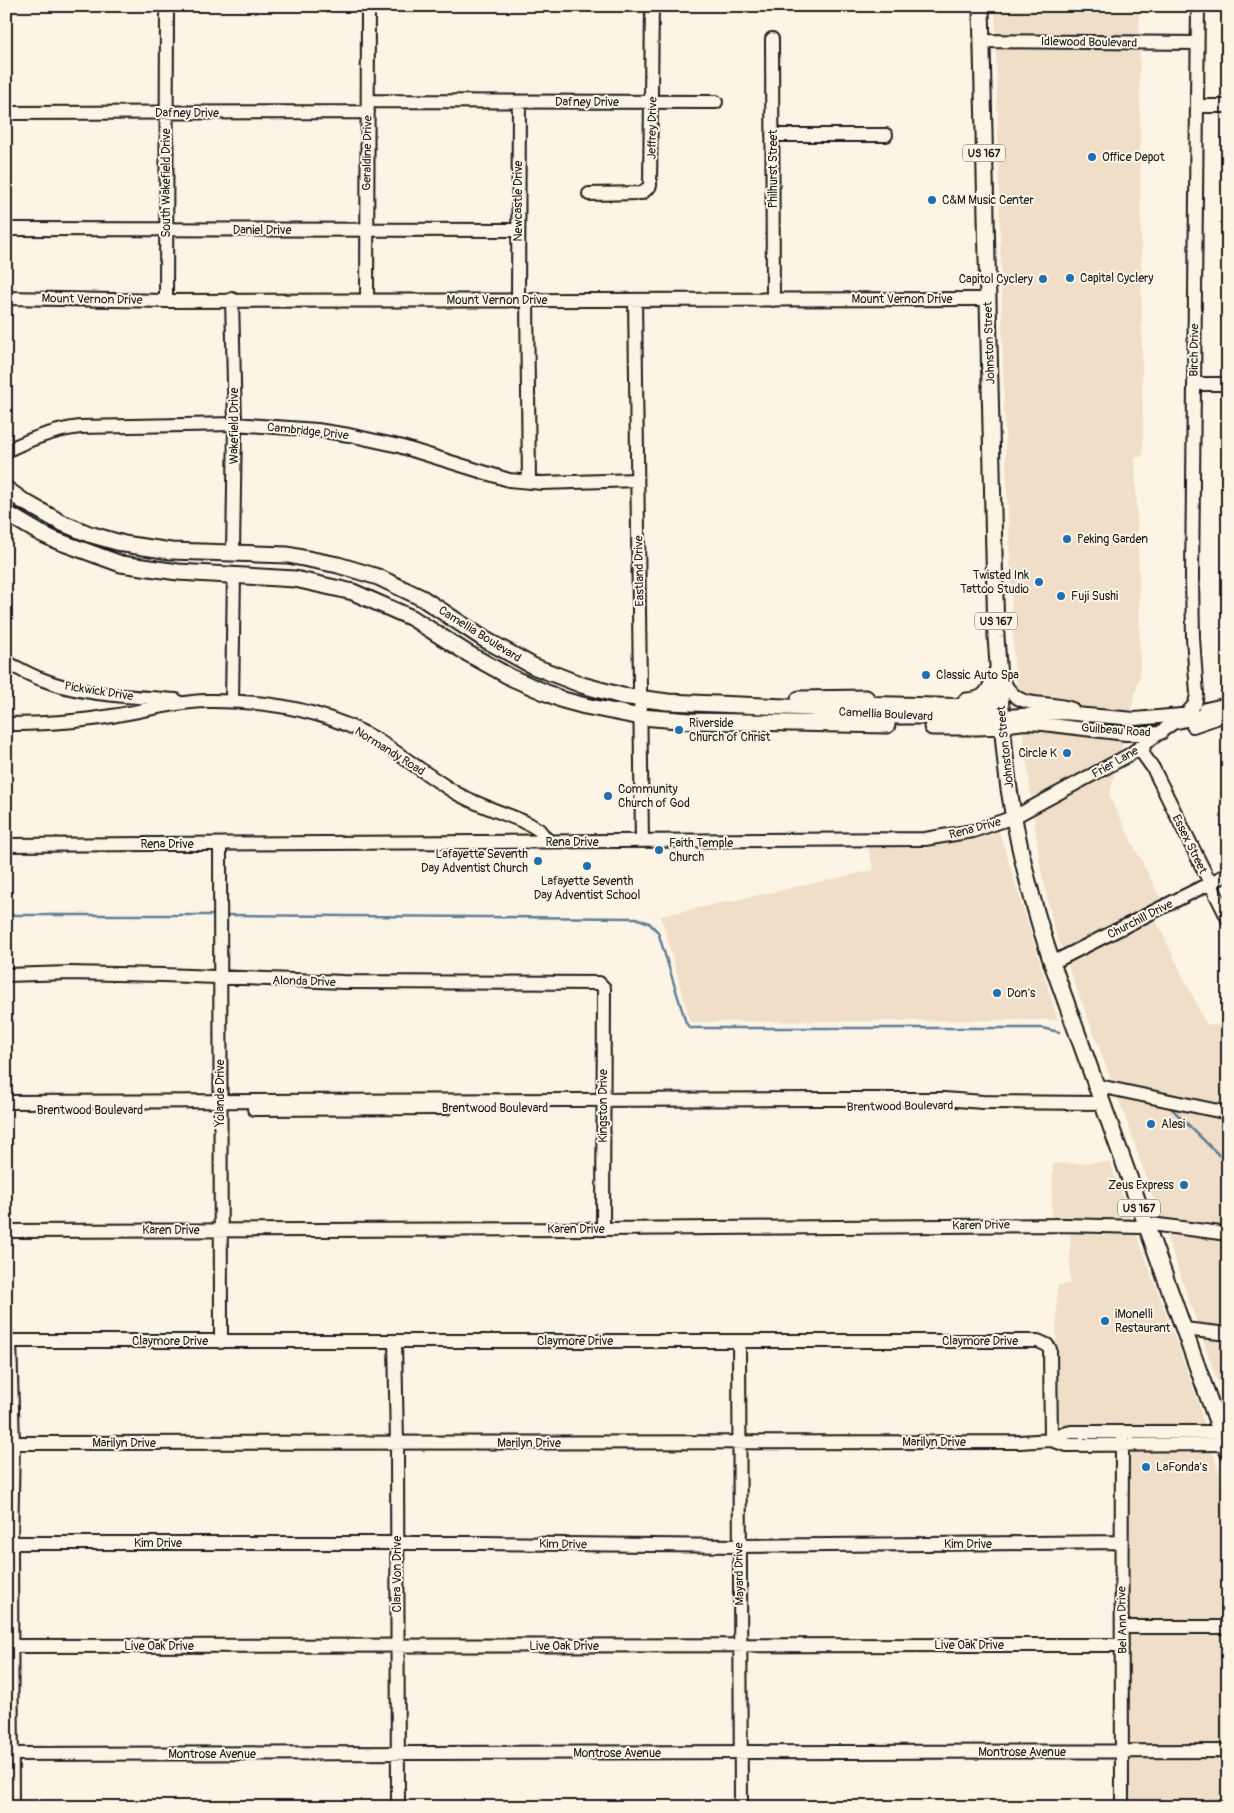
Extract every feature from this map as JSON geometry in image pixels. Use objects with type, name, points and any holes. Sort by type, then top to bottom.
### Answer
[{"type":"main road","name":"Johnston Street","points":[[981,6],[994,573],[1000,699],[1014,817],[1024,865],[1052,963],[1094,1085],[1225,1443]]},
{"type":"main road","name":"Camellia Boulevard","points":[[6,490],[60,522],[110,541],[171,551],[288,555],[316,559],[378,577],[422,598],[484,639],[533,666],[582,685],[641,700],[810,708],[889,716],[1002,720]]},
{"type":"main road","name":"Camellia Boulevard","points":[[6,513],[40,534],[121,564],[178,572],[296,579],[361,595],[412,618],[467,653],[512,678],[570,702],[641,718],[964,728],[1002,720]]},
{"type":"main road","points":[[764,706],[795,700],[852,697],[975,701],[983,697],[989,690],[998,668]]},
{"type":"main road","points":[[723,722],[743,716],[791,716],[810,708],[836,703],[982,707],[994,704],[1000,699]]},
{"type":"street","name":"South Wakefield Drive","points":[[166,301],[167,6]]},
{"type":"street","name":"Geraldine Drive","points":[[367,300],[368,6]]},
{"type":"street","name":"Jeffrey Drive","points":[[589,194],[642,193],[650,186],[652,6]]},
{"type":"street","name":"Birch Drive","points":[[1187,714],[1195,704],[1197,694],[1192,610],[1198,6]]},
{"type":"street","name":"Philhurst Street","points":[[772,39],[773,300]]},
{"type":"street","name":"Idlewood Boulevard","points":[[982,41],[1197,43]]},
{"type":"street","points":[[1197,101],[1228,98]]},
{"type":"street","points":[[1197,101],[1228,106]]},
{"type":"street","name":"Dafney Drive","points":[[6,113],[166,113],[519,102],[716,102]]},
{"type":"street","name":"Newcastle Drive","points":[[519,102],[518,230],[529,482]]},
{"type":"street","points":[[772,135],[886,134]]},
{"type":"street","name":"Daniel Drive","points":[[6,229],[518,230]]},
{"type":"street","name":"Mount Vernon Drive","points":[[6,298],[166,301],[232,299],[522,301],[988,299]]},
{"type":"street","name":"Wakefield Drive","points":[[232,299],[234,424],[233,552]]},
{"type":"street","name":"Eastland Drive","points":[[635,300],[642,841]]},
{"type":"street","points":[[1194,384],[1228,384]]},
{"type":"street","name":"Cambridge Drive","points":[[6,451],[38,436],[62,429],[234,424],[317,430],[349,435],[408,449],[509,480],[529,482],[637,480]]},
{"type":"street","points":[[232,701],[234,574]]},
{"type":"street","name":"Pickwick Drive","points":[[6,662],[41,679],[69,688],[116,695],[196,702]]},
{"type":"street","points":[[998,668],[1004,683],[1019,701],[1059,705],[1086,714]]},
{"type":"street","points":[[1197,694],[1214,708]]},
{"type":"street","name":"Normandy Road","points":[[6,724],[36,724],[96,718],[196,702],[256,702],[300,709],[347,724],[375,739],[458,794],[529,824],[539,830],[550,842]]},
{"type":"street","name":"Guilbeau Road","points":[[1002,720],[1086,714],[1134,719],[1187,714],[1228,704]]},
{"type":"street","name":"Frier Lane","points":[[1014,817],[1129,755],[1165,732],[1172,723],[1199,718],[1214,708]]},
{"type":"street","name":"Guilbeau Road","points":[[1002,720],[1126,734],[1165,732],[1203,724],[1228,714]]},
{"type":"street","name":"Essex Street","points":[[1153,768],[1152,748],[1165,732]]},
{"type":"street","name":"Essex Street","points":[[1144,744],[1143,754],[1153,768],[1228,919]]},
{"type":"street","name":"Rena Drive","points":[[6,845],[924,839],[973,831],[1014,817]]},
{"type":"street","name":"Yolande Drive","points":[[220,844],[221,1342]]},
{"type":"street","name":"Churchill Drive","points":[[1052,963],[1228,874]]},
{"type":"street","name":"Alonda Drive","points":[[6,975],[69,973],[344,982],[593,982],[601,984]]},
{"type":"street","name":"Kingston Drive","points":[[601,984],[604,988],[603,1229]]},
{"type":"street","points":[[1094,1085],[1228,1114]]},
{"type":"street","name":"Brentwood Boulevard","points":[[6,1102],[220,1105],[603,1104],[944,1099],[984,1102],[1101,1103]]},
{"type":"street","name":"Brentwood Boulevard","points":[[6,1110],[220,1105]]},
{"type":"street","name":"Karen Drive","points":[[6,1230],[603,1229],[1064,1225],[1139,1227],[1158,1224],[1228,1234]]},
{"type":"street","points":[[1184,1329],[1228,1334]]},
{"type":"street","points":[[8,1341],[9,1754],[12,1807]]},
{"type":"street","name":"Claymore Drive","points":[[8,1341],[1041,1342],[1047,1345],[1050,1350],[1051,1440]]},
{"type":"street","name":"Clara Von Drive","points":[[395,1341],[398,1807]]},
{"type":"street","name":"Mayard Drive","points":[[739,1341],[738,1546],[741,1646],[741,1807]]},
{"type":"street","name":"Marilyn Drive","points":[[9,1443],[1020,1442],[1051,1440],[1071,1432],[1122,1439],[1225,1443]]},
{"type":"street","name":"Bel Ann Drive","points":[[1122,1439],[1120,1542],[1122,1807]]},
{"type":"street","name":"Kim Drive","points":[[8,1544],[484,1543],[738,1546],[1120,1542]]},
{"type":"street","points":[[1122,1627],[1228,1627]]},
{"type":"street","name":"Live Oak Drive","points":[[9,1646],[1122,1645]]},
{"type":"street","name":"Montrose Avenue","points":[[9,1754],[1228,1751]]},
{"type":"shaded area","points":[[995,6],[1139,6],[1143,456],[1135,458],[1140,675],[1109,796],[1167,911],[1155,918],[1206,1024],[1228,1027],[1228,1412],[1123,1111],[1054,929],[1040,865],[1014,664],[1004,411]]},
{"type":"shaded area","points":[[998,828],[1058,1020],[690,1022],[661,916],[874,870],[868,847],[926,848]]},
{"type":"shaded area","points":[[1110,1162],[1196,1395],[1228,1502],[1228,1807],[1117,1807],[1117,1438],[1055,1437],[1057,1285],[1070,1284],[1070,1232],[1051,1232],[1053,1164]]},
{"type":"waterway","points":[[6,915],[216,915]]},
{"type":"waterway","points":[[224,915],[636,918],[649,923],[658,932],[686,1023],[690,1028],[1042,1028],[1059,1032]]},
{"type":"waterway","points":[[1171,1108],[1228,1164]]},
{"type":"place","name":"Office Depot","points":[[1092,157]]},
{"type":"place","name":"C&M Music Center","points":[[932,200]]},
{"type":"place","name":"Capital Cyclery","points":[[1070,278]]},
{"type":"place","name":"Capitol Cyclery","points":[[1043,279]]},
{"type":"place","name":"Peking Garden","points":[[1067,539]]},
{"type":"place","name":"Twisted Ink Tattoo Studio","points":[[1039,582]]},
{"type":"place","name":"Fuji Sushi","points":[[1061,596]]},
{"type":"place","name":"Classic Auto Spa","points":[[926,675]]},
{"type":"place","name":"Riverside Church of Christ","points":[[679,730]]},
{"type":"place","name":"Circle K","points":[[1067,753]]},
{"type":"place","name":"Community Church of God","points":[[608,796]]},
{"type":"place","name":"Faith Temple Church","points":[[659,850]]},
{"type":"place","name":"Lafayette Seventh Day Adventist Church","points":[[538,861]]},
{"type":"place","name":"Lafayette Seventh Day Adventist School","points":[[587,866]]},
{"type":"place","name":"Don's","points":[[997,993]]},
{"type":"place","name":"Alesi","points":[[1151,1124]]},
{"type":"place","name":"Zeus Express","points":[[1184,1185]]},
{"type":"place","name":"iMonelli Restaurant","points":[[1105,1321]]},
{"type":"place","name":"LaFonda's","points":[[1146,1467]]}]
